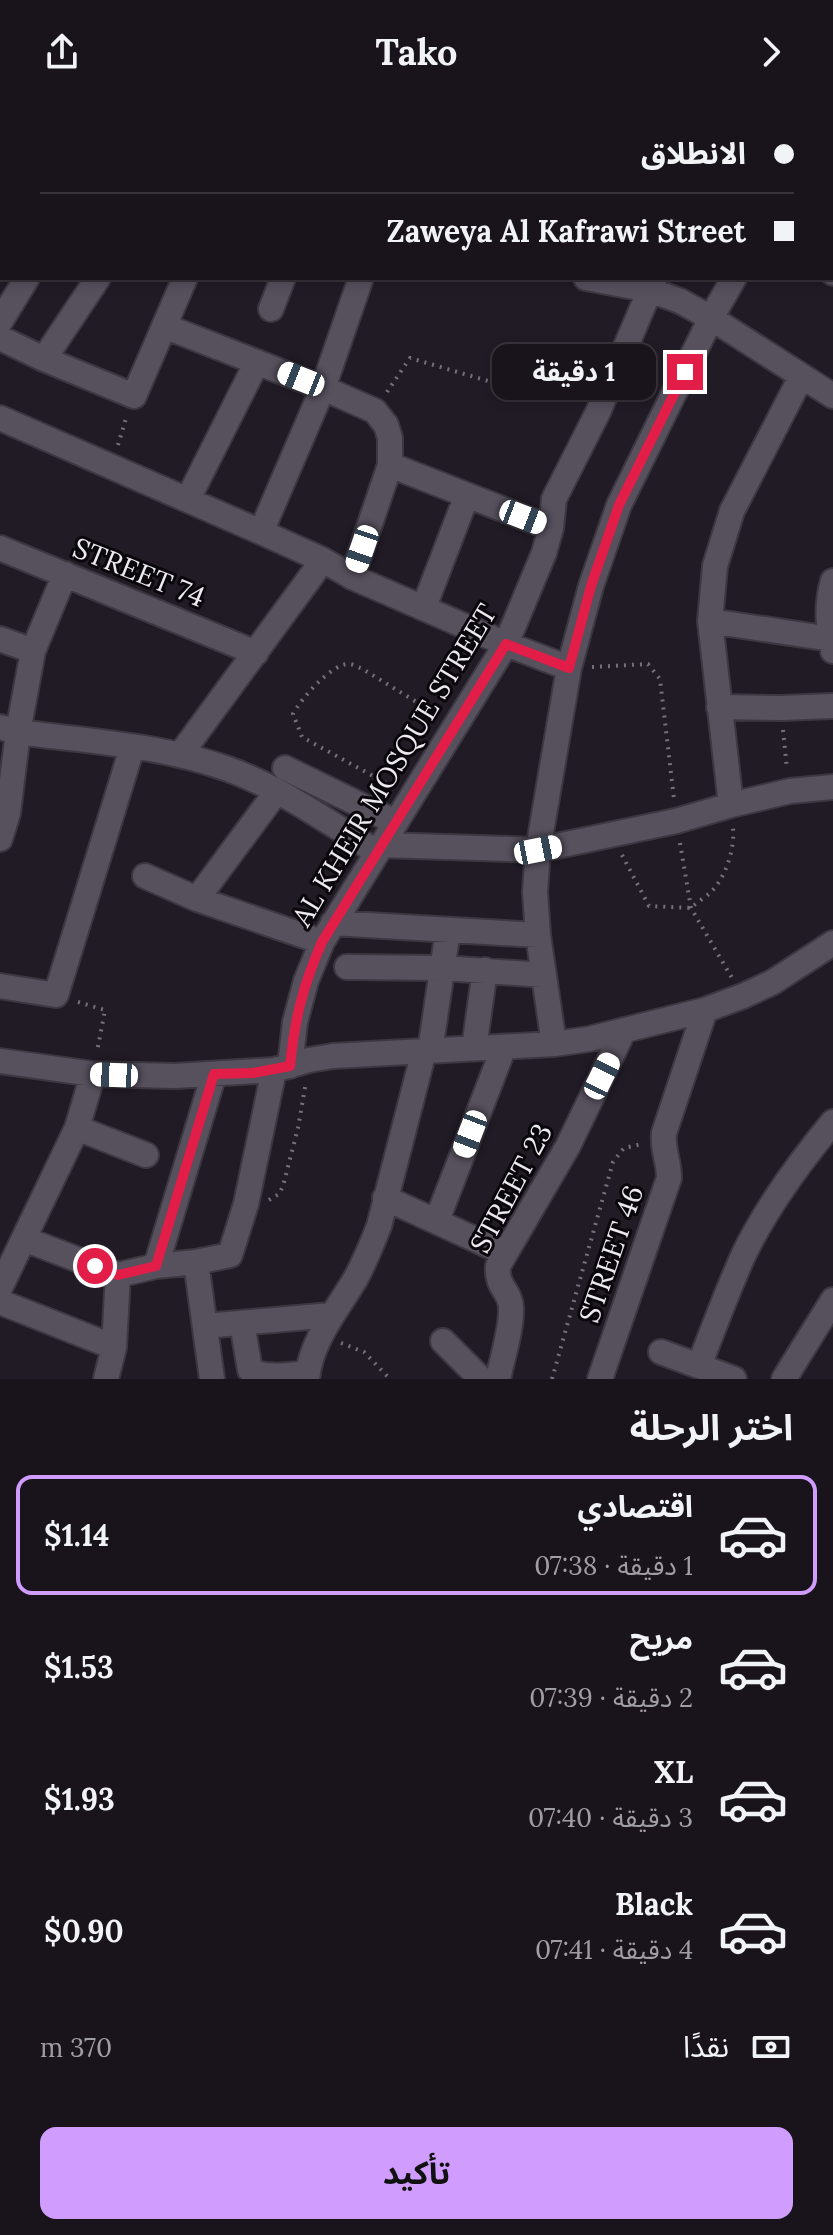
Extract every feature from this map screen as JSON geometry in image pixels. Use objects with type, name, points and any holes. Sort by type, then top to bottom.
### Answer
[{"type":"street","points":[[0,322],[26,280]]},
{"type":"street","points":[[44,359],[97,280]]},
{"type":"street","points":[[0,338],[134,396],[184,280]]},
{"type":"street","points":[[271,309],[282,280]]},
{"type":"street","points":[[261,532],[323,388],[360,280]]},
{"type":"street","points":[[608,280],[653,284],[833,396]]},
{"type":"street","points":[[554,1044],[535,892],[538,850],[569,668],[591,586],[619,505],[733,280]]},
{"type":"street","name":"AL KHEIR MOSQUE STREET","points":[[196,1262],[230,1255],[291,1065],[295,1022],[306,981],[328,932],[506,644],[544,553],[554,499],[598,412],[653,284]]},
{"type":"street","points":[[164,326],[375,411],[386,425],[390,438],[390,465],[352,577]]},
{"type":"street","points":[[188,499],[257,362]]},
{"type":"street","points":[[731,805],[710,621],[715,566],[732,511],[801,377]]},
{"type":"street","points":[[0,418],[188,499],[323,560],[352,577],[569,668]]},
{"type":"street","points":[[390,465],[551,528]]},
{"type":"street","points":[[424,607],[467,495]]},
{"type":"street","name":"STREET 74","points":[[0,548],[256,653]]},
{"type":"street","points":[[180,755],[323,560]]},
{"type":"street","points":[[0,839],[8,813],[9,730],[33,651],[65,574]]},
{"type":"street","points":[[710,621],[832,645],[828,602],[833,581]]},
{"type":"street","points":[[0,639],[33,651]]},
{"type":"street","points":[[719,707],[833,706]]},
{"type":"street","points":[[9,730],[180,755],[281,780],[395,822]]},
{"type":"street","points":[[0,986],[56,995],[132,748]]},
{"type":"street","points":[[281,780],[379,849],[538,850],[676,821],[790,791],[833,787]]},
{"type":"street","points":[[197,899],[281,780]]},
{"type":"street","points":[[145,876],[197,899],[328,932],[448,930],[538,935]]},
{"type":"street","points":[[242,1323],[250,1370],[263,1377],[307,1376],[326,1325],[369,1253],[379,1226],[427,1051],[448,930]]},
{"type":"street","points":[[0,1061],[93,1074],[214,1074],[291,1065],[333,1056],[554,1044],[589,1039],[705,1010],[743,996],[831,946]]},
{"type":"street","points":[[347,967],[443,968],[543,975]]},
{"type":"street","points":[[474,1048],[485,970]]},
{"type":"street","name":"STREET 46","points":[[600,1379],[669,1178],[669,1164],[663,1146],[664,1133],[705,1010]]},
{"type":"street","name":"STREET 23","points":[[498,1379],[512,1310],[509,1297],[498,1280],[498,1266],[568,1146],[624,1030]]},
{"type":"street","points":[[437,1220],[504,1047]]},
{"type":"street","points":[[0,1288],[77,1128],[93,1074]]},
{"type":"street","points":[[156,1266],[214,1074]]},
{"type":"street","points":[[699,1366],[744,1255],[767,1213],[793,1173],[833,1122]]},
{"type":"street","points":[[77,1128],[146,1155]]},
{"type":"street","points":[[385,1198],[505,1253]]},
{"type":"street","points":[[24,1239],[118,1275],[156,1266],[196,1262],[212,1379]]},
{"type":"street","points":[[106,1379],[114,1347],[118,1275]]},
{"type":"street","points":[[784,1379],[833,1300]]},
{"type":"street","points":[[0,1302],[114,1347]]},
{"type":"street","points":[[205,1326],[242,1323],[326,1325]]},
{"type":"street","points":[[443,1341],[481,1379]]},
{"type":"street","points":[[661,1352],[734,1379]]},
{"type":"path","points":[[375,411],[410,358],[495,383]]},
{"type":"path","points":[[110,466],[134,396]]},
{"type":"path","points":[[411,796],[302,737],[293,714],[300,701],[336,667],[348,664],[361,668],[455,726]]},
{"type":"path","points":[[569,668],[648,664],[660,679],[676,821],[691,908],[743,996]]},
{"type":"path","points":[[781,708],[790,791]]},
{"type":"path","points":[[611,835],[649,906],[691,908],[713,890],[726,871],[734,835],[731,805]]},
{"type":"path","points":[[56,995],[105,1010],[93,1074]]},
{"type":"path","points":[[246,1204],[270,1200],[279,1194],[283,1186],[298,1128],[291,1065]]},
{"type":"path","points":[[552,1379],[613,1162],[624,1148],[650,1143],[663,1146]]},
{"type":"path","points":[[326,1325],[364,1352],[390,1379]]},
{"type":"route","points":[[95,1266],[118,1275],[156,1266],[214,1074],[253,1073],[290,1066],[295,1022],[306,981],[322,942],[506,644],[569,668],[591,586],[619,505],[685,372]]}]
